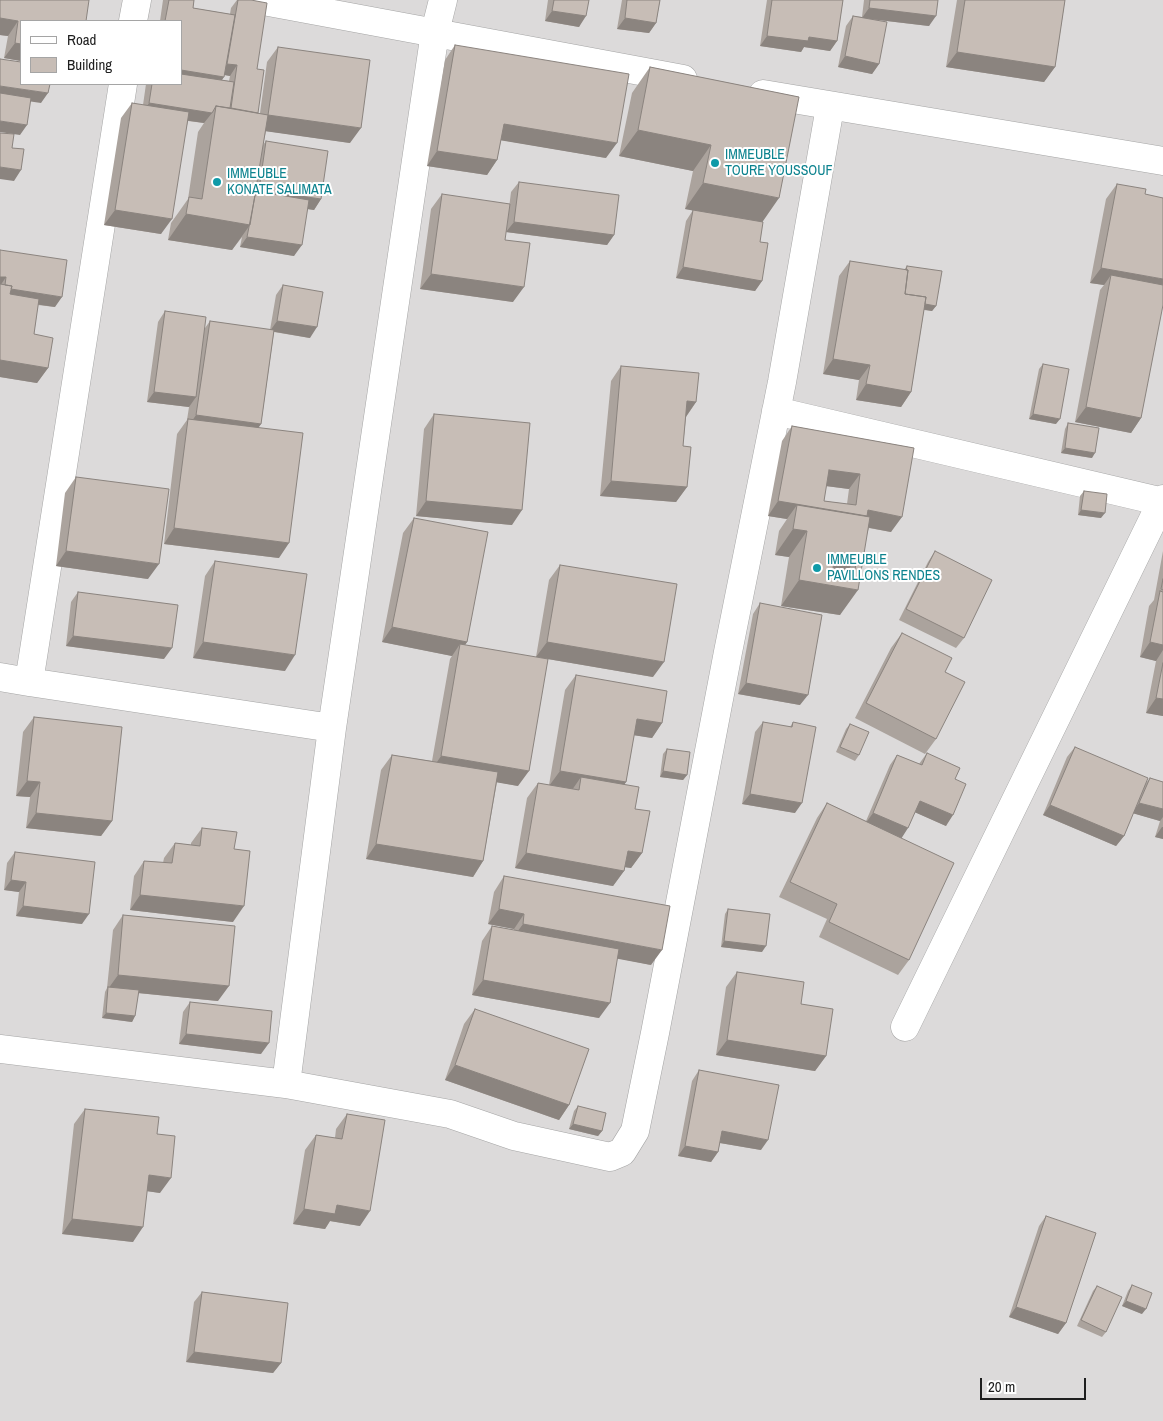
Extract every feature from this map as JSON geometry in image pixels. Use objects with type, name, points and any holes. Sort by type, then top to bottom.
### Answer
[{"type":"street","points":[[133,20],[137,0]]},
{"type":"street","points":[[258,0],[705,83]]},
{"type":"street","points":[[286,1084],[332,728],[435,32],[443,0]]},
{"type":"street","points":[[29,682],[124,85]]},
{"type":"street","points":[[743,90],[830,107],[1163,161]]},
{"type":"street","points":[[0,1049],[286,1084],[450,1114],[514,1136],[610,1157],[622,1152],[634,1131],[655,1033],[776,411],[830,107]]},
{"type":"street","points":[[776,411],[1163,501],[905,1027]]},
{"type":"street","points":[[0,677],[332,728]]},
{"type":"shaded area","points":[[0,0],[1163,0],[1163,1421],[0,1421]]},
{"type":"building","points":[[0,0],[89,0],[86,20],[20,20],[20,44],[15,43],[18,21],[0,18]]},
{"type":"building","points":[[169,0],[194,0],[193,8],[235,15],[224,77],[182,70],[182,20],[165,20]]},
{"type":"building","points":[[238,0],[267,3],[257,69],[264,70],[258,113],[231,108],[237,65],[227,64]]},
{"type":"building","points":[[554,0],[589,0],[586,16],[552,11]]},
{"type":"building","points":[[627,0],[660,0],[656,23],[625,18]]},
{"type":"building","points":[[772,0],[843,0],[837,41],[809,37],[808,41],[767,36]]},
{"type":"building","points":[[870,0],[938,0],[936,16],[869,8]]},
{"type":"building","points":[[965,0],[1065,0],[1055,67],[957,52]]},
{"type":"building","points":[[853,16],[887,22],[879,64],[845,56]]},
{"type":"building","points":[[455,45],[629,74],[617,143],[504,124],[497,160],[437,151]]},
{"type":"building","points":[[278,47],[370,60],[361,128],[268,115]]},
{"type":"building","points":[[0,59],[20,62],[20,85],[50,85],[48,93],[0,86]]},
{"type":"building","points":[[650,67],[799,97],[779,198],[703,183],[711,145],[638,130]]},
{"type":"building","points":[[182,74],[234,82],[230,108],[216,106],[212,113],[149,103],[152,85],[182,85]]},
{"type":"building","points":[[0,93],[31,98],[27,125],[0,121]]},
{"type":"building","points":[[132,103],[189,112],[172,219],[115,210]]},
{"type":"building","points":[[216,106],[268,115],[250,225],[186,214],[189,197],[202,199]]},
{"type":"building","points":[[0,133],[14,134],[12,148],[24,149],[21,170],[0,167]]},
{"type":"building","points":[[266,141],[328,151],[321,199],[259,190]]},
{"type":"building","points":[[519,182],[619,195],[614,235],[514,222]]},
{"type":"building","points":[[1117,184],[1146,189],[1145,194],[1163,198],[1163,279],[1101,268]]},
{"type":"building","points":[[256,191],[309,200],[302,245],[247,237]]},
{"type":"building","points":[[442,194],[510,204],[505,240],[530,243],[524,287],[431,274]]},
{"type":"building","points":[[693,210],[763,222],[760,242],[768,243],[762,281],[683,267]]},
{"type":"building","points":[[0,250],[67,260],[62,297],[11,289],[12,286],[5,285],[6,277],[0,277]]},
{"type":"building","points":[[850,261],[908,270],[905,294],[926,297],[911,392],[866,384],[870,365],[833,359]]},
{"type":"building","points":[[907,266],[942,271],[936,306],[925,304],[926,297],[905,294]]},
{"type":"building","points":[[1111,275],[1163,285],[1163,305],[1141,418],[1086,407]]},
{"type":"building","points":[[0,284],[12,286],[10,294],[39,299],[34,334],[53,338],[48,368],[0,360]]},
{"type":"building","points":[[283,285],[323,292],[317,327],[277,321]]},
{"type":"building","points":[[165,311],[206,317],[196,397],[154,392]]},
{"type":"building","points":[[210,321],[274,330],[261,424],[196,415]]},
{"type":"building","points":[[1043,364],[1069,369],[1060,419],[1033,414]]},
{"type":"building","points":[[621,366],[699,373],[696,402],[687,401],[683,446],[691,447],[687,487],[611,481]]},
{"type":"building","points":[[434,414],[530,423],[522,510],[426,501]]},
{"type":"building","points":[[188,419],[303,433],[289,543],[174,528]]},
{"type":"building","points":[[1068,423],[1099,428],[1095,453],[1065,448]]},
{"type":"building","points":[[792,426],[914,448],[902,517],[868,510],[867,516],[778,501]],"holes":[[[829,470],[860,474],[856,505],[824,501]]]},
{"type":"building","points":[[76,477],[169,489],[159,564],[66,551]]},
{"type":"building","points":[[1084,491],[1107,494],[1105,513],[1081,510]]},
{"type":"building","points":[[797,505],[870,517],[858,590],[799,580],[807,531],[793,529]],"holes":[[[835,554],[857,557],[855,570],[833,568]]]},
{"type":"building","points":[[414,518],[488,532],[467,642],[392,627]]},
{"type":"building","points":[[935,551],[992,580],[964,638],[906,609]]},
{"type":"building","points":[[215,561],[307,574],[295,655],[203,642]]},
{"type":"building","points":[[560,565],[677,584],[664,662],[547,642]]},
{"type":"building","points":[[1160,591],[1163,592],[1163,645],[1150,642]]},
{"type":"building","points":[[78,592],[178,605],[172,648],[73,636]]},
{"type":"building","points":[[760,603],[822,615],[808,695],[746,683]]},
{"type":"building","points":[[902,633],[952,658],[945,672],[965,682],[936,739],[866,703]]},
{"type":"building","points":[[460,644],[548,659],[529,771],[441,756]]},
{"type":"building","points":[[1163,663],[1163,699],[1156,698]]},
{"type":"building","points":[[576,675],[667,691],[662,723],[637,719],[626,782],[560,771]]},
{"type":"building","points":[[34,717],[122,727],[112,821],[36,813],[40,782],[27,781]]},
{"type":"building","points":[[763,722],[792,727],[793,722],[816,727],[802,803],[750,794]]},
{"type":"building","points":[[850,724],[869,732],[859,755],[840,747]]},
{"type":"building","points":[[1075,747],[1148,778],[1124,836],[1050,805]]},
{"type":"building","points":[[667,749],[690,752],[687,775],[663,771]]},
{"type":"building","points":[[927,753],[960,768],[955,779],[966,784],[953,815],[920,801],[908,828],[873,813],[897,755],[922,765]]},
{"type":"building","points":[[392,755],[498,772],[483,861],[376,844]]},
{"type":"building","points":[[581,777],[639,787],[635,809],[650,811],[642,853],[628,851],[624,871],[526,853],[538,783],[579,790]]},
{"type":"building","points":[[1150,778],[1163,782],[1163,809],[1139,803]]},
{"type":"building","points":[[827,803],[954,863],[909,960],[829,922],[837,904],[790,882]]},
{"type":"building","points":[[202,828],[237,832],[234,849],[250,851],[244,906],[140,895],[144,861],[172,863],[175,843],[200,846]]},
{"type":"building","points":[[15,852],[95,862],[89,914],[23,906],[26,882],[11,880]]},
{"type":"building","points":[[504,876],[670,906],[662,950],[523,924],[524,914],[499,909]]},
{"type":"building","points":[[728,909],[770,914],[766,946],[724,941]]},
{"type":"building","points":[[123,915],[235,926],[229,986],[118,975]]},
{"type":"building","points":[[492,926],[619,949],[610,1003],[483,980]]},
{"type":"building","points":[[737,972],[804,982],[801,1004],[833,1009],[826,1056],[727,1040]]},
{"type":"building","points":[[108,987],[139,990],[135,1016],[106,1013]]},
{"type":"building","points":[[190,1002],[272,1011],[269,1043],[186,1034]]},
{"type":"building","points":[[475,1009],[589,1049],[569,1105],[455,1065]]},
{"type":"building","points":[[699,1070],[779,1085],[768,1140],[722,1131],[718,1152],[685,1146]]},
{"type":"building","points":[[578,1106],[606,1113],[602,1131],[573,1124]]},
{"type":"building","points":[[85,1109],[159,1117],[157,1134],[175,1136],[171,1178],[149,1175],[143,1227],[72,1219]]},
{"type":"building","points":[[347,1114],[385,1120],[370,1211],[337,1205],[335,1214],[304,1209],[316,1135],[342,1139]]},
{"type":"building","points":[[1046,1216],[1096,1233],[1066,1323],[1016,1307]]},
{"type":"building","points":[[1132,1285],[1152,1293],[1146,1309],[1126,1301]]},
{"type":"building","points":[[1097,1286],[1122,1297],[1106,1332],[1081,1320]]},
{"type":"building","points":[[202,1292],[288,1303],[281,1363],[194,1352]]},
{"type":"place","name":"IMMEUBLE TOURE YOUSSOUF","points":[[715,163]]},
{"type":"place","name":"IMMEUBLE KONATE SALIMATA","points":[[217,182]]},
{"type":"place","name":"IMMEUBLE PAVILLONS RENDES","points":[[817,568]]}]
